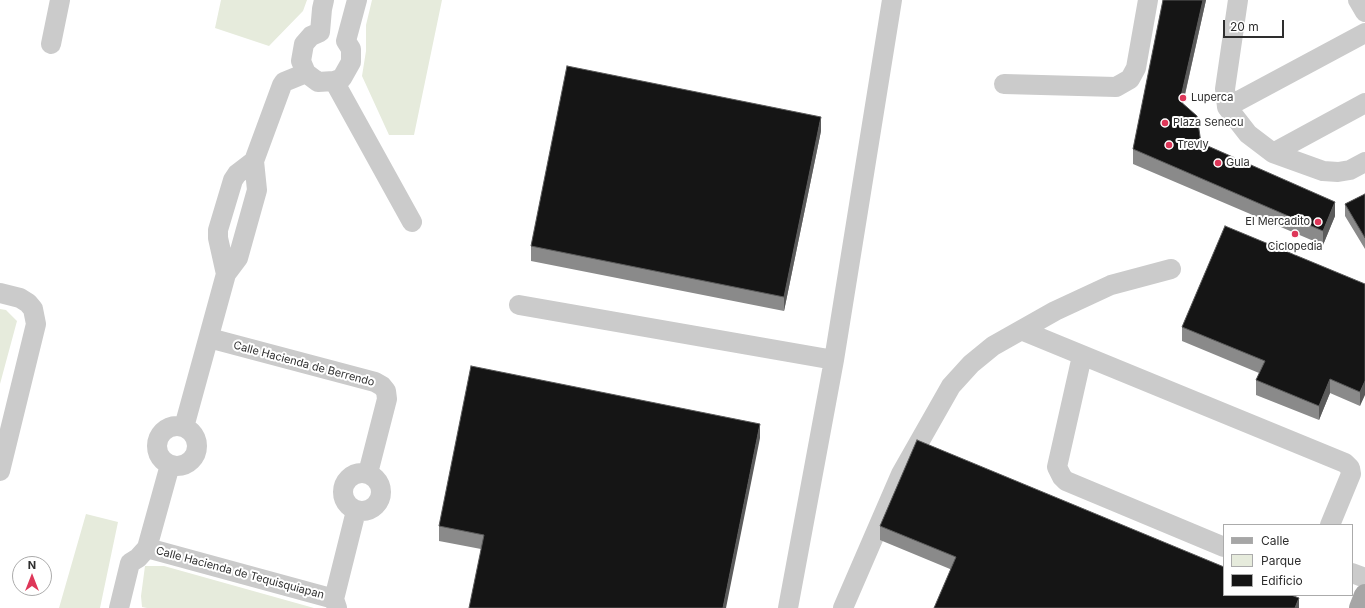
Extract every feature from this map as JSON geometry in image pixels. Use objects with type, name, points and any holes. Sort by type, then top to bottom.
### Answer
[{"type":"main road","points":[[1360,608],[1365,595]]},
{"type":"street","points":[[51,44],[60,0]]},
{"type":"street","points":[[320,32],[324,0]]},
{"type":"street","points":[[346,41],[357,0]]},
{"type":"street","points":[[788,608],[834,360],[892,0]]},
{"type":"street","points":[[1004,84],[1116,86],[1130,79],[1136,68],[1148,0]]},
{"type":"street","points":[[1238,0],[1225,89],[1227,107],[1248,134],[1273,153],[1323,171],[1338,172],[1350,170],[1365,162]]},
{"type":"street","points":[[1358,0],[1365,12]]},
{"type":"street","points":[[320,32],[338,34],[346,41],[351,49],[351,62],[342,78],[334,81],[318,82],[306,73],[301,62],[304,44],[311,36],[320,32]]},
{"type":"street","points":[[1227,107],[1365,33]]},
{"type":"street","points":[[184,427],[226,274],[238,258],[257,190],[254,161],[282,85],[284,82],[306,73]]},
{"type":"street","points":[[334,81],[412,222]]},
{"type":"street","points":[[1273,153],[1365,104]]},
{"type":"street","points":[[226,274],[218,238],[218,230],[233,180],[237,174],[254,161]]},
{"type":"street","points":[[843,608],[902,474],[951,386],[971,364],[993,346],[1055,311],[1111,285],[1171,269]]},
{"type":"street","points":[[0,293],[20,298],[28,303],[34,309],[36,324],[0,471]]},
{"type":"street","points":[[518,305],[834,360]]},
{"type":"street","points":[[1021,330],[1346,463],[1350,468],[1351,474],[1330,524]]},
{"type":"street","name":"Calle Hacienda de Berrendo","points":[[209,338],[375,382],[382,386],[386,390],[387,399],[368,473]]},
{"type":"street","points":[[1082,356],[1057,467],[1062,477],[1066,481],[1223,547]]},
{"type":"street","points":[[173,426],[184,427],[193,433],[197,440],[198,447],[195,456],[191,461],[183,466],[170,465],[160,458],[157,446],[158,439],[166,429],[173,426]]},
{"type":"street","points":[[118,608],[130,563],[138,558],[147,548],[170,465]]},
{"type":"street","points":[[360,472],[368,473],[374,476],[379,482],[382,492],[381,499],[371,510],[362,512],[356,510],[351,508],[346,503],[343,497],[343,487],[347,479],[353,474],[360,472]]},
{"type":"street","points":[[335,604],[356,510]]},
{"type":"street","name":"Calle Hacienda de Tequisquiapan","points":[[147,548],[335,604]]},
{"type":"street","points":[[1353,573],[1365,578]]},
{"type":"green space","points":[[221,0],[307,0],[303,11],[269,46],[215,28]]},
{"type":"green space","points":[[372,0],[442,0],[414,135],[389,135],[362,76],[366,51],[366,25]]},
{"type":"green space","points":[[0,309],[6,310],[17,321],[0,384]]},
{"type":"green space","points":[[86,514],[118,522],[100,608],[59,608]]},
{"type":"green space","points":[[145,566],[164,566],[314,608],[142,607],[141,596]]},
{"type":"building","name":"Plaza Senecu","points":[[1163,0],[1203,0],[1180,101],[1197,116],[1201,143],[1335,202],[1323,231],[1133,149]]},
{"type":"building","points":[[567,66],[821,117],[784,297],[531,246]]},
{"type":"building","points":[[1365,194],[1365,238],[1345,204]]},
{"type":"building","points":[[1225,226],[1365,284],[1365,381],[1360,392],[1330,379],[1319,406],[1256,380],[1265,361],[1182,327]]},
{"type":"building","points":[[471,366],[760,424],[723,608],[469,608],[484,535],[439,526]]},
{"type":"building","points":[[917,440],[1223,567],[1223,596],[1294,596],[1299,598],[1295,608],[934,608],[956,557],[880,526]]},
{"type":"place","name":"Luperca","points":[[1183,98]]},
{"type":"place","name":"Plaza Senecu","points":[[1165,123]]},
{"type":"place","name":"Trevly","points":[[1169,145]]},
{"type":"place","name":"Gula","points":[[1218,163]]},
{"type":"place","name":"El Mercadito","points":[[1318,222]]},
{"type":"place","name":"Ciclopedia","points":[[1295,234]]}]
